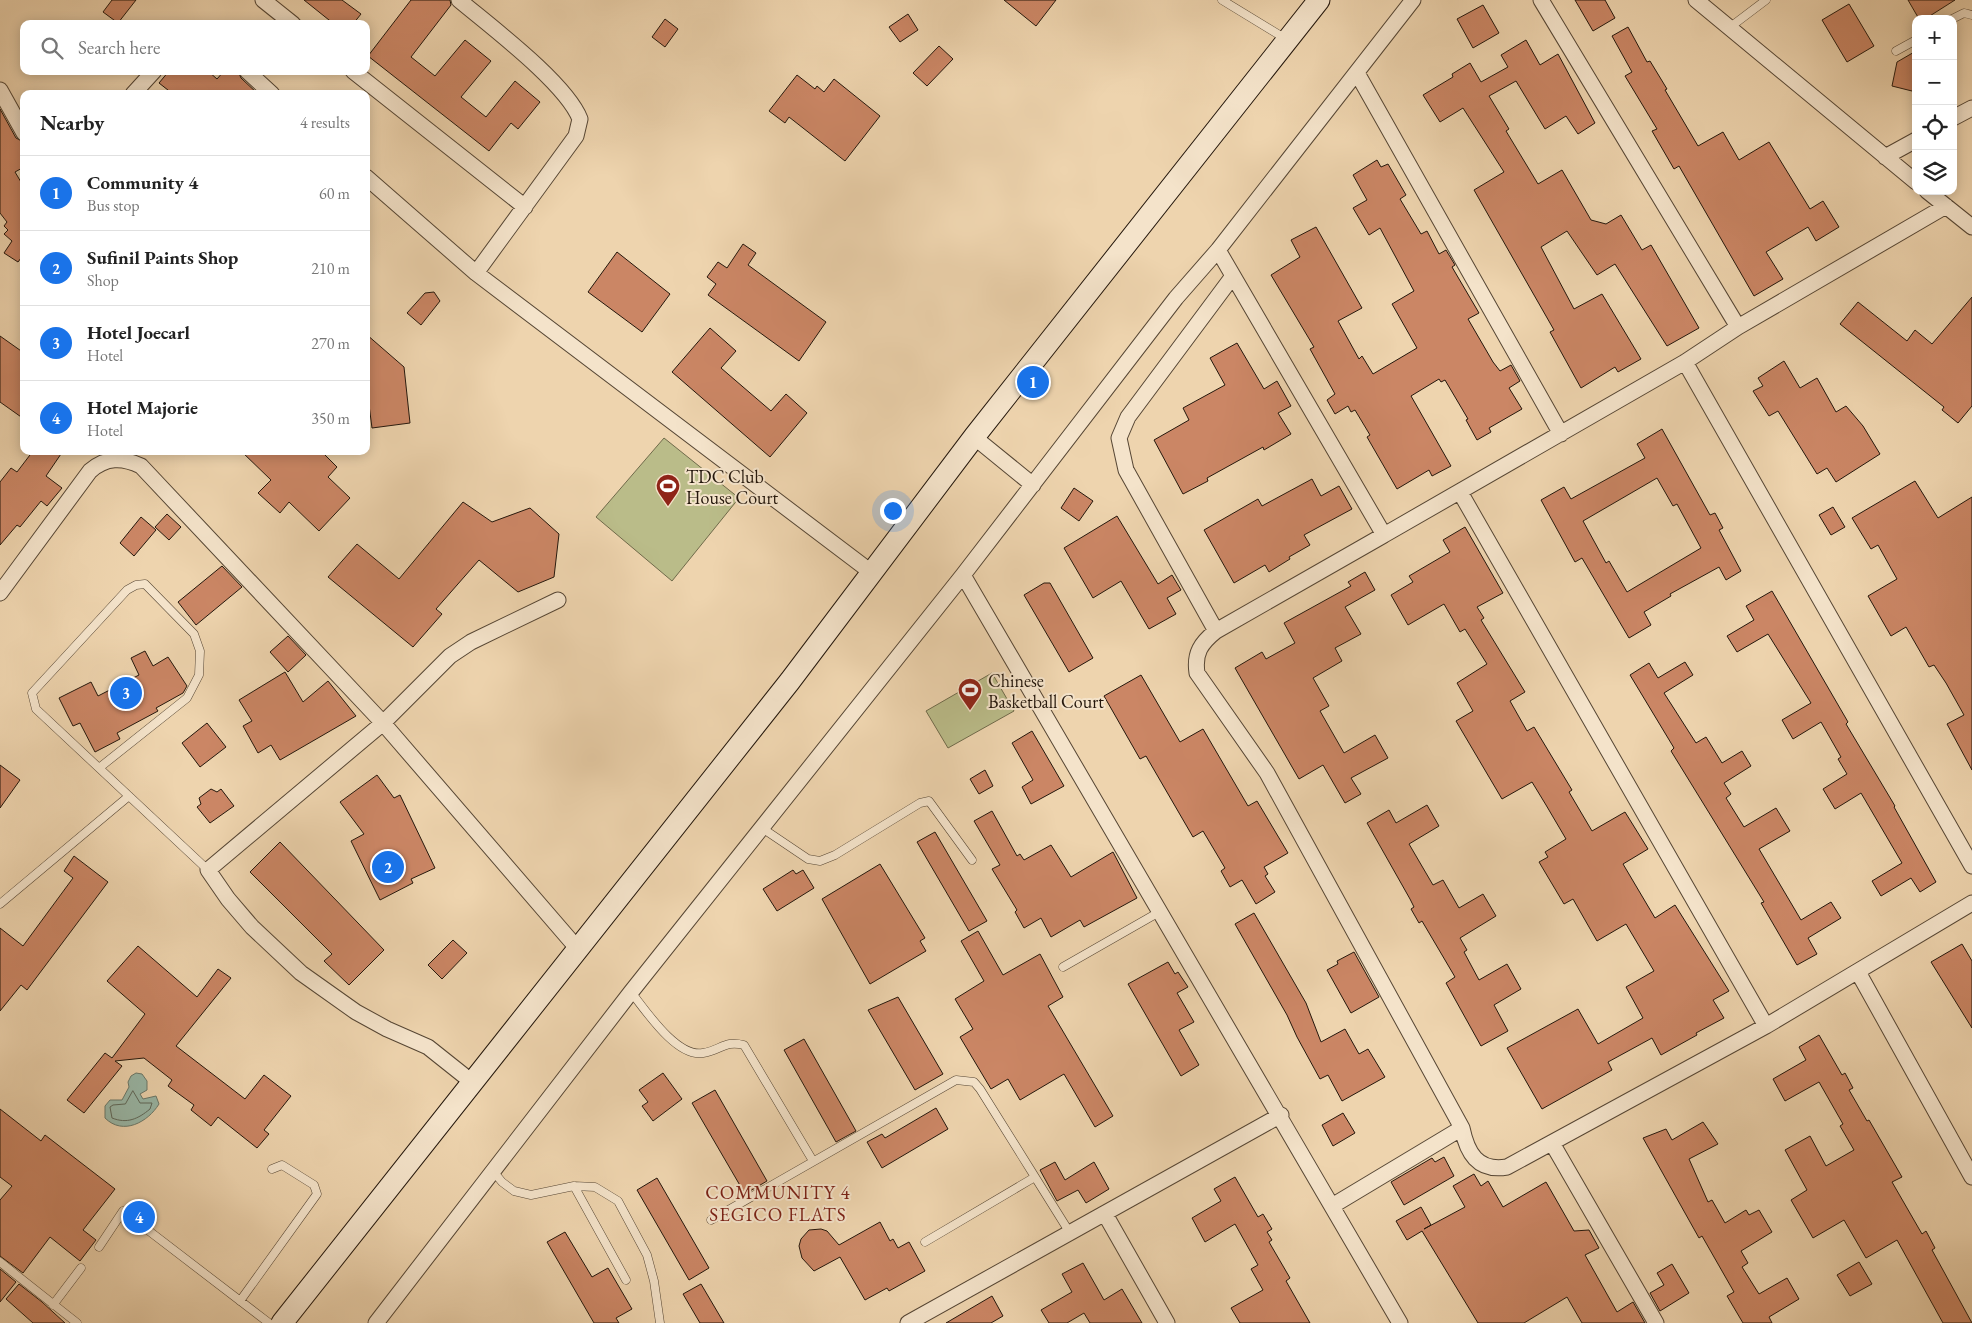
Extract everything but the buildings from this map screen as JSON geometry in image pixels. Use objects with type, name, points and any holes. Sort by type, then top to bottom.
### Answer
[{"type":"main road","points":[[282,1323],[790,680],[974,437],[1319,0]]},
{"type":"street","points":[[263,0],[288,20]]},
{"type":"street","points":[[459,0],[533,62],[572,104],[580,119],[576,136],[476,273]]},
{"type":"street","points":[[376,1323],[631,992],[963,575],[1176,298],[1218,250],[1413,0]]},
{"type":"street","points":[[1541,0],[1738,327]]},
{"type":"street","points":[[1696,0],[1912,179]]},
{"type":"street","points":[[1357,73],[1561,434]]},
{"type":"street","points":[[137,90],[150,75]]},
{"type":"street","points":[[251,75],[268,90]]},
{"type":"street","points":[[358,75],[525,206]]},
{"type":"street","points":[[0,90],[20,126]]},
{"type":"street","points":[[1957,116],[1972,108]]},
{"type":"street","points":[[1885,157],[1912,142]]},
{"type":"street","points":[[370,180],[476,273],[871,572]]},
{"type":"street","points":[[1932,195],[1972,226]]},
{"type":"street","points":[[1946,206],[1738,327],[1685,362],[1216,631],[1201,644],[1195,661],[1197,672],[1267,773],[1462,1128],[1467,1149],[1472,1156],[1487,1166],[1496,1169],[1507,1167],[1766,1026],[1972,903]]},
{"type":"street","points":[[1218,250],[1384,536]]},
{"type":"street","points":[[1216,631],[1126,470],[1118,438],[1128,417],[1233,276]]},
{"type":"street","points":[[1685,362],[1972,866]]},
{"type":"street","points":[[974,437],[1032,485]]},
{"type":"street","points":[[0,593],[90,470],[109,460],[128,460],[141,466],[383,723],[577,948]]},
{"type":"street","points":[[1460,492],[1766,1026]]},
{"type":"street","points":[[963,575],[1281,1115],[1400,1323]]},
{"type":"street","points":[[472,1082],[428,1047],[387,1030],[356,1012],[301,974],[252,927],[228,899],[208,870],[383,723],[450,656],[471,642],[558,600]]},
{"type":"street","points":[[1858,972],[1972,1176]]},
{"type":"street","points":[[908,1323],[1281,1115]]},
{"type":"street","points":[[1332,1206],[1462,1128]]},
{"type":"street","points":[[1552,1143],[1656,1323]]},
{"type":"street","points":[[1105,1214],[1167,1323]]},
{"type":"lane","points":[[1222,0],[1288,40]]},
{"type":"lane","points":[[1729,28],[1766,0]]},
{"type":"lane","points":[[1957,16],[1964,13],[1972,14]]},
{"type":"lane","points":[[1896,51],[1912,42]]},
{"type":"lane","points":[[99,768],[187,698],[199,675],[200,651],[194,634],[145,584],[136,584],[127,590],[32,693],[36,709],[99,768],[129,796],[208,870]]},
{"type":"lane","points":[[0,904],[129,796]]},
{"type":"lane","points":[[762,828],[808,859],[820,861],[834,855],[920,802],[929,801],[972,860]]},
{"type":"lane","points":[[1063,967],[1161,911]]},
{"type":"lane","points":[[631,992],[661,1029],[687,1052],[703,1053],[732,1042],[744,1045],[812,1161]]},
{"type":"lane","points":[[710,1220],[956,1080],[964,1079],[974,1082],[980,1089],[1070,1233]]},
{"type":"lane","points":[[240,1301],[318,1194],[314,1185],[282,1165],[272,1169]]},
{"type":"lane","points":[[494,1171],[502,1182],[514,1191],[530,1195],[574,1186],[595,1187],[618,1201],[647,1255],[654,1281],[660,1323]]},
{"type":"lane","points":[[925,1242],[1035,1176]]},
{"type":"lane","points":[[574,1186],[626,1280]]},
{"type":"lane","points":[[99,1247],[123,1211],[269,1323]]},
{"type":"lane","points":[[0,1262],[76,1323]]},
{"type":"lane","points":[[53,1305],[81,1268]]},
{"type":"green space","name":"TDC Club House Court","points":[[664,438],[739,498],[672,581],[596,517]]},
{"type":"green space","name":"Chinese Basketball Court","points":[[992,673],[1014,711],[948,748],[926,711]]},
{"type":"water","points":[[136,1073],[142,1074],[147,1081],[147,1090],[140,1094],[143,1099],[156,1096],[159,1104],[142,1121],[127,1126],[119,1126],[105,1118],[105,1106],[110,1100],[122,1100],[129,1087],[128,1082],[131,1076]]},
{"type":"place","name":"Community 4","points":[[1033,382]]},
{"type":"place","name":"TDC Club House Court","points":[[668,507]]},
{"type":"place","name":"Hotel Joecarl","points":[[126,693]]},
{"type":"place","name":"Chinese Basketball Court","points":[[970,711]]},
{"type":"place","name":"Sufinil Paints Shop","points":[[388,867]]},
{"type":"place","name":"Hotel Majorie","points":[[139,1217]]},
{"type":"district","name":"COMMUNITY 4 SEGICO FLATS","points":[[778,1203]]}]
